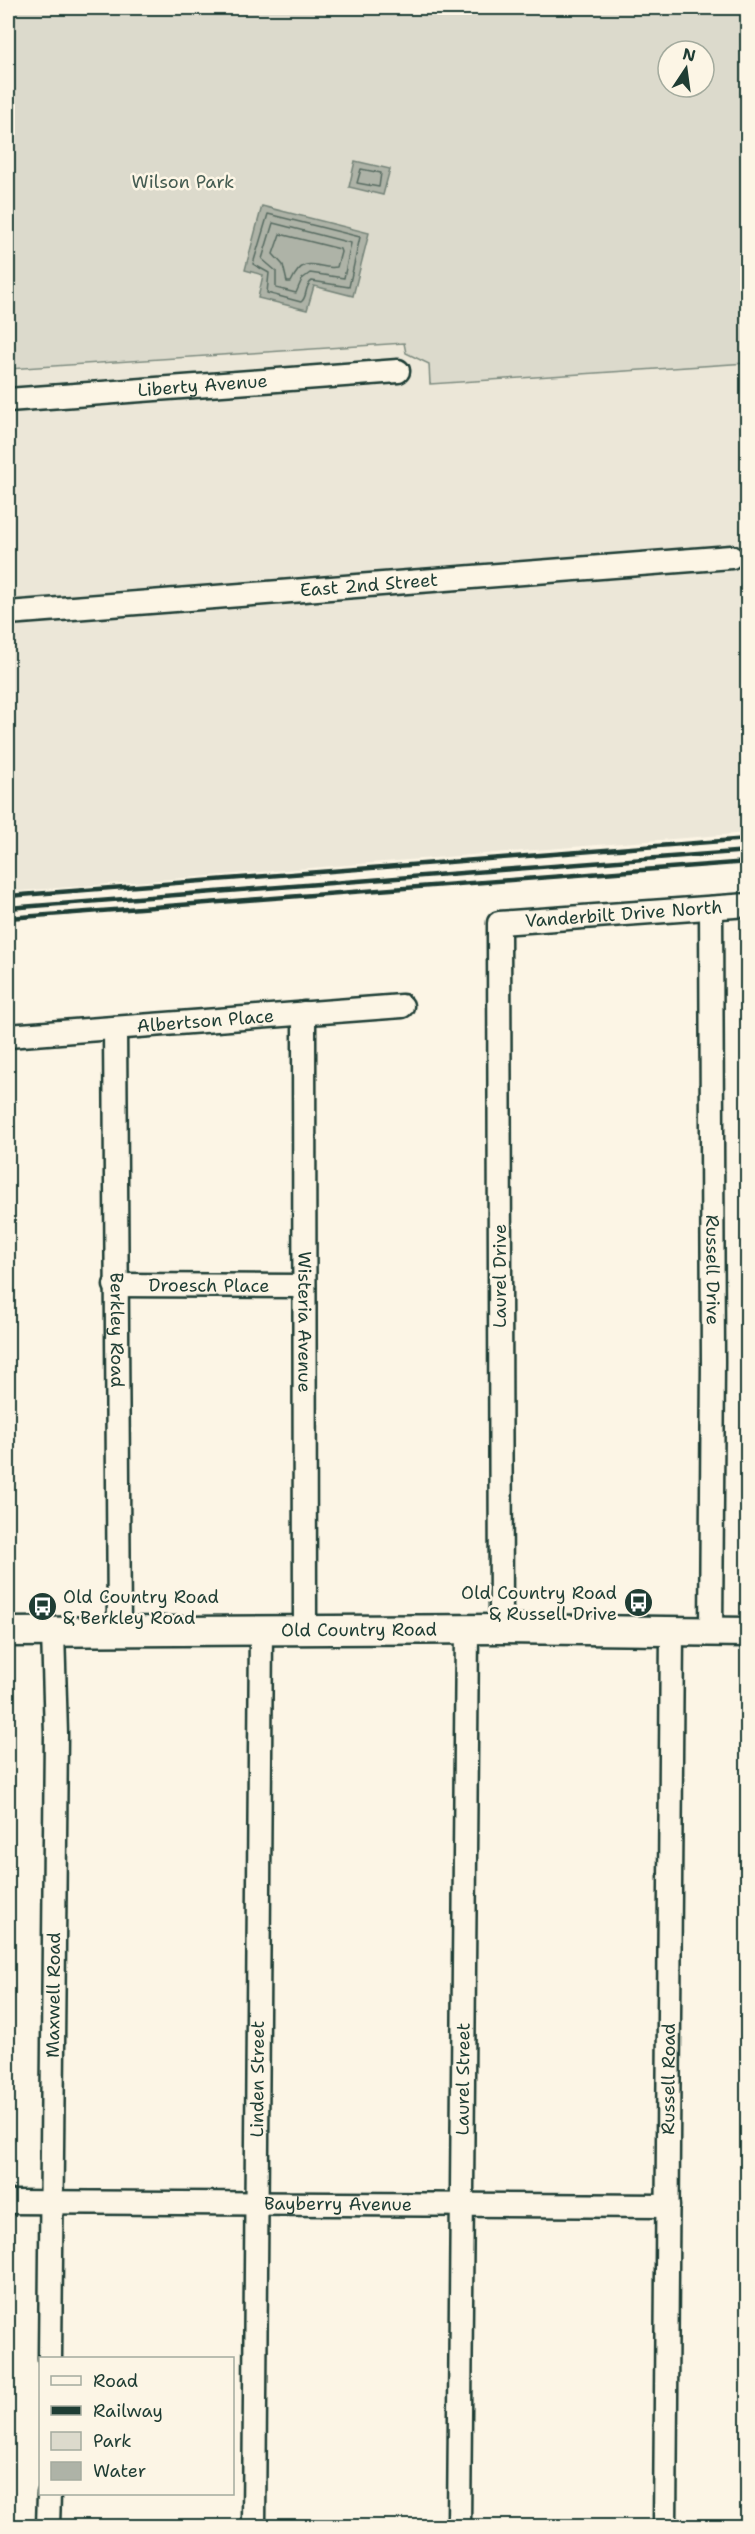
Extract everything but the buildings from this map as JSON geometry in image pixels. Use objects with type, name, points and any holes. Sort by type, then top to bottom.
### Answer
[{"type":"main road","name":"Old Country Road","points":[[8,1632],[501,1629],[747,1632]]},
{"type":"street","name":"Liberty Avenue","points":[[8,400],[398,371]]},
{"type":"street","name":"East 2nd Street","points":[[8,613],[731,557]]},
{"type":"street","name":"Vanderbilt Drive North","points":[[499,923],[747,905]]},
{"type":"street","name":"Russell Drive","points":[[711,908],[713,1361],[711,1632]]},
{"type":"street","name":"Laurel Drive","points":[[499,923],[501,1629]]},
{"type":"street","name":"Albertson Place","points":[[8,1036],[402,1006]]},
{"type":"street","name":"Wisteria Avenue","points":[[304,1013],[305,1630]]},
{"type":"street","name":"Berkley Road","points":[[115,1028],[119,1631]]},
{"type":"street","name":"Droesch Place","points":[[115,1285],[304,1286]]},
{"type":"street","name":"Linden Street","points":[[254,2526],[261,1630]]},
{"type":"street","name":"Laurel Street","points":[[459,2526],[467,1631]]},
{"type":"street","name":"Russell Road","points":[[665,2526],[672,1631]]},
{"type":"street","name":"Maxwell Road","points":[[50,2357],[56,1734],[53,1632]]},
{"type":"street","name":"Bayberry Avenue","points":[[8,2202],[668,2206]]},
{"type":"street","points":[[48,2526],[49,2495]]},
{"type":"shaded area","points":[[405,342],[406,353],[429,364],[430,384],[747,363],[747,833],[8,892],[8,369]]},
{"type":"green space","name":"Wilson Park","points":[[8,8],[747,8],[747,363],[430,384],[429,364],[406,353],[404,343],[8,369]]},
{"type":"water","points":[[355,161],[390,169],[383,195],[349,187]]},
{"type":"water","points":[[262,206],[369,233],[353,296],[314,286],[307,310],[258,298],[263,275],[245,270]]},
{"type":"railway","points":[[8,896],[748,839]]},
{"type":"railway","points":[[8,908],[748,851]]},
{"type":"railway","points":[[8,918],[748,862]]},
{"type":"place","name":"Old Country Road & Russell Drive","points":[[638,1603]]},
{"type":"place","name":"Old Country Road & Berkley Road","points":[[42,1607]]}]
